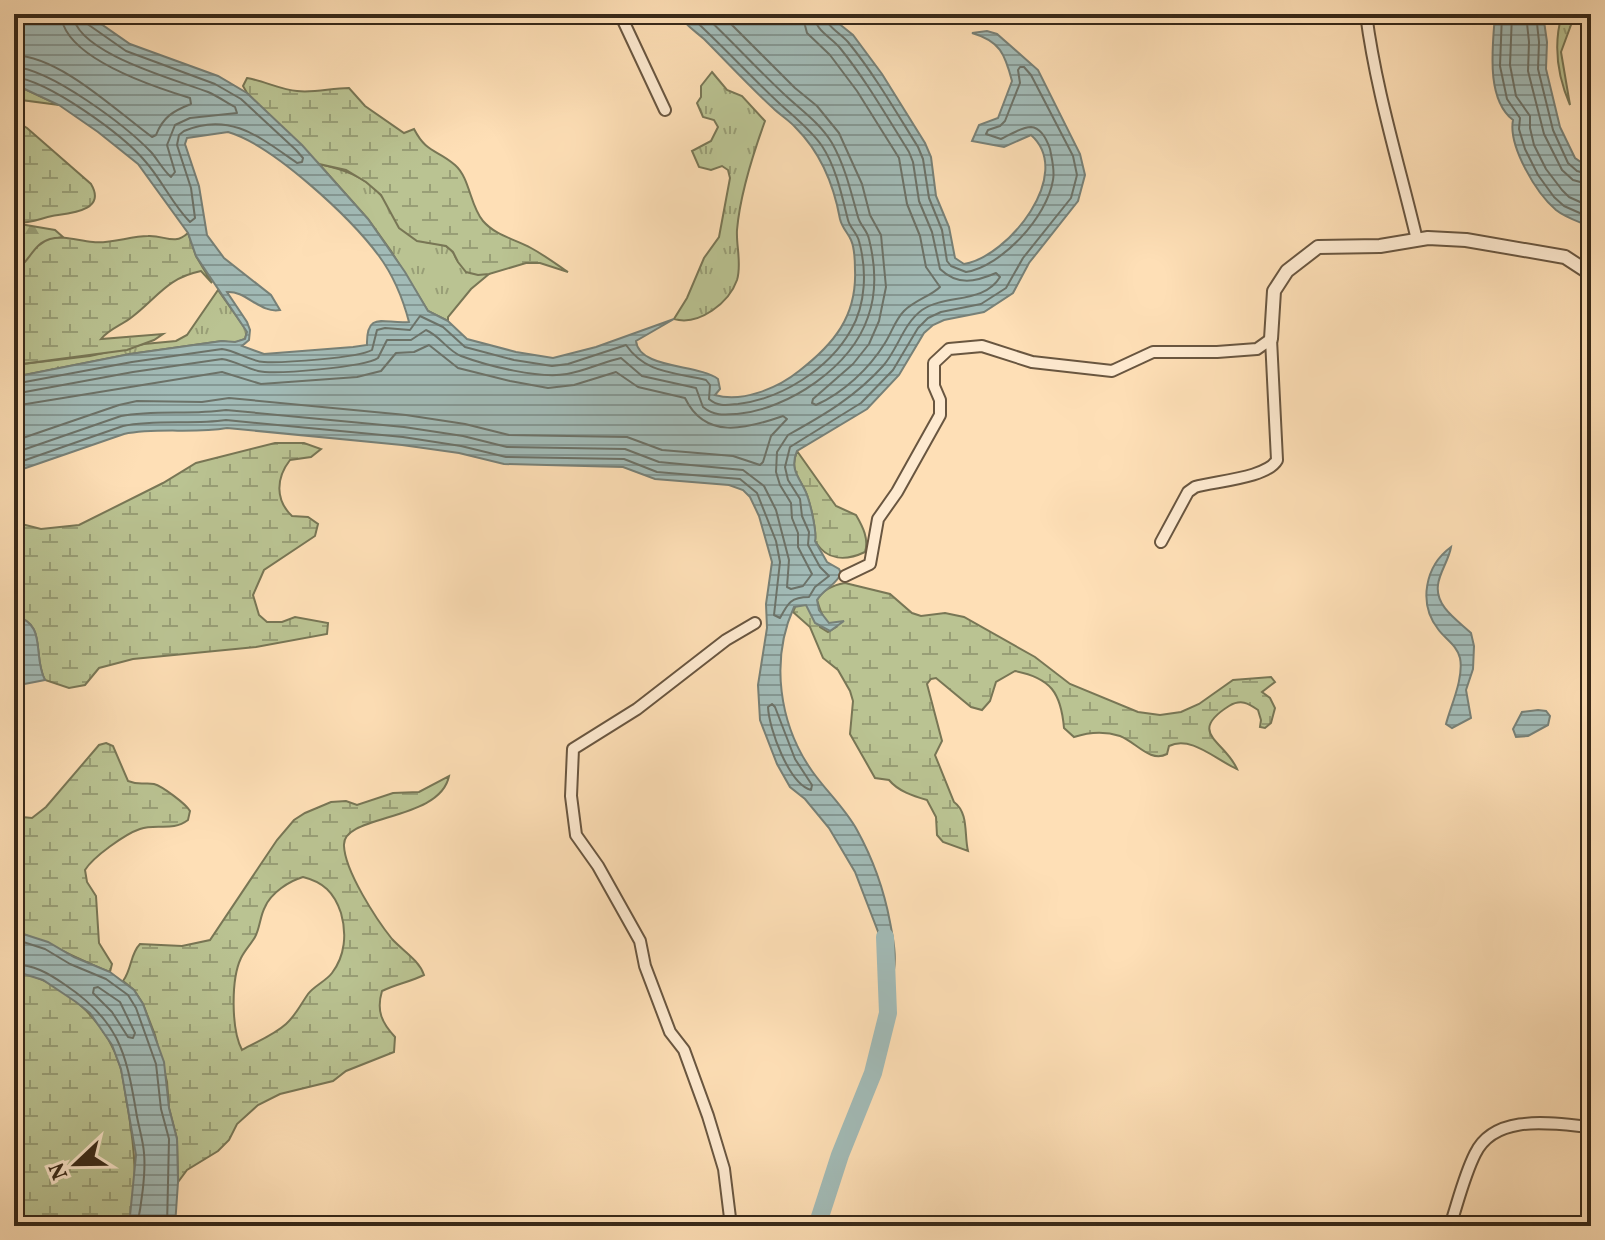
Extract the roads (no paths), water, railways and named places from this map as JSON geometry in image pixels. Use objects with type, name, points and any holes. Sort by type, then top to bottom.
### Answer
[{"type":"street","points":[[620,14],[665,110]]},
{"type":"street","points":[[1366,14],[1379,93],[1417,240]]},
{"type":"street","points":[[1161,542],[1188,492],[1195,487],[1263,472],[1273,467],[1277,460],[1271,339],[1274,291],[1287,271],[1318,247],[1466,240],[1565,257],[1591,274]]},
{"type":"street","points":[[845,576],[870,564],[878,519],[897,492],[940,415],[940,400],[934,386],[934,363],[949,349],[982,346],[1032,362],[1112,371],[1153,352],[1257,349],[1271,339]]},
{"type":"street","points":[[731,1226],[724,1169],[684,1050],[670,1032],[645,966],[640,941],[598,866],[576,835],[571,796],[573,749],[637,709],[726,640],[755,623]]},
{"type":"street","points":[[1450,1226],[1475,1153],[1487,1139],[1507,1128],[1530,1122],[1591,1127]]},
{"type":"water","points":[[14,14],[78,14],[91,17],[130,44],[218,76],[247,93],[302,145],[368,219],[428,311],[448,321],[467,339],[553,358],[596,347],[674,319],[636,341],[640,350],[658,361],[709,374],[718,379],[720,389],[715,395],[737,397],[781,383],[812,361],[833,339],[852,301],[854,251],[841,222],[830,182],[805,137],[678,14],[827,14],[853,35],[882,74],[925,143],[931,157],[936,196],[949,227],[955,258],[964,264],[981,258],[1016,230],[1041,191],[1045,171],[1043,151],[1031,135],[1004,147],[972,141],[979,125],[998,118],[1012,81],[1000,50],[989,40],[972,33],[987,31],[997,34],[1038,70],[1080,154],[1085,175],[1078,201],[1029,263],[1013,293],[984,312],[933,325],[924,333],[899,375],[867,409],[797,451],[795,458],[795,470],[811,507],[815,541],[827,562],[841,573],[817,600],[819,610],[829,623],[844,621],[830,631],[815,623],[806,605],[794,607],[782,648],[780,670],[785,712],[801,753],[852,822],[873,863],[885,898],[893,937],[895,960],[891,983],[882,942],[855,872],[829,828],[805,799],[790,787],[777,764],[760,720],[758,685],[767,628],[766,604],[772,562],[759,516],[743,490],[729,485],[655,479],[623,467],[504,464],[459,453],[402,445],[227,428],[124,434],[14,472],[14,377],[130,354],[222,341],[235,342],[245,339],[247,332],[196,256],[188,233],[138,164],[59,105],[14,84]],"holes":[[[228,132],[288,167],[350,222],[384,263],[401,296],[409,322],[374,323],[370,327],[367,345],[264,354],[242,346],[249,340],[250,330],[227,292],[234,292],[266,309],[280,310],[271,295],[224,258],[207,235],[199,186],[185,144],[187,138]]]},
{"type":"water","points":[[1495,14],[1543,14],[1547,42],[1546,69],[1560,127],[1575,158],[1591,169],[1591,227],[1564,215],[1548,202],[1532,181],[1519,155],[1513,120],[1498,99],[1494,85],[1492,55]]},
{"type":"water","points":[[1451,547],[1439,580],[1438,593],[1443,606],[1471,633],[1474,646],[1473,669],[1466,690],[1471,718],[1452,728],[1446,724],[1459,683],[1460,658],[1432,619],[1426,597],[1435,564]]},
{"type":"water","points":[[14,616],[25,620],[35,633],[45,680],[14,686]]},
{"type":"water","points":[[1546,711],[1550,716],[1548,725],[1528,736],[1516,737],[1513,729],[1522,712]]},
{"type":"water","points":[[14,931],[48,942],[110,972],[134,990],[143,1004],[164,1062],[169,1108],[177,1139],[175,1226],[129,1226],[136,1155],[121,1069],[112,1045],[90,1013],[76,1002],[43,980],[14,971]]},
{"type":"waterway","points":[[817,1226],[840,1155],[873,1073],[888,1013],[885,937]]}]
